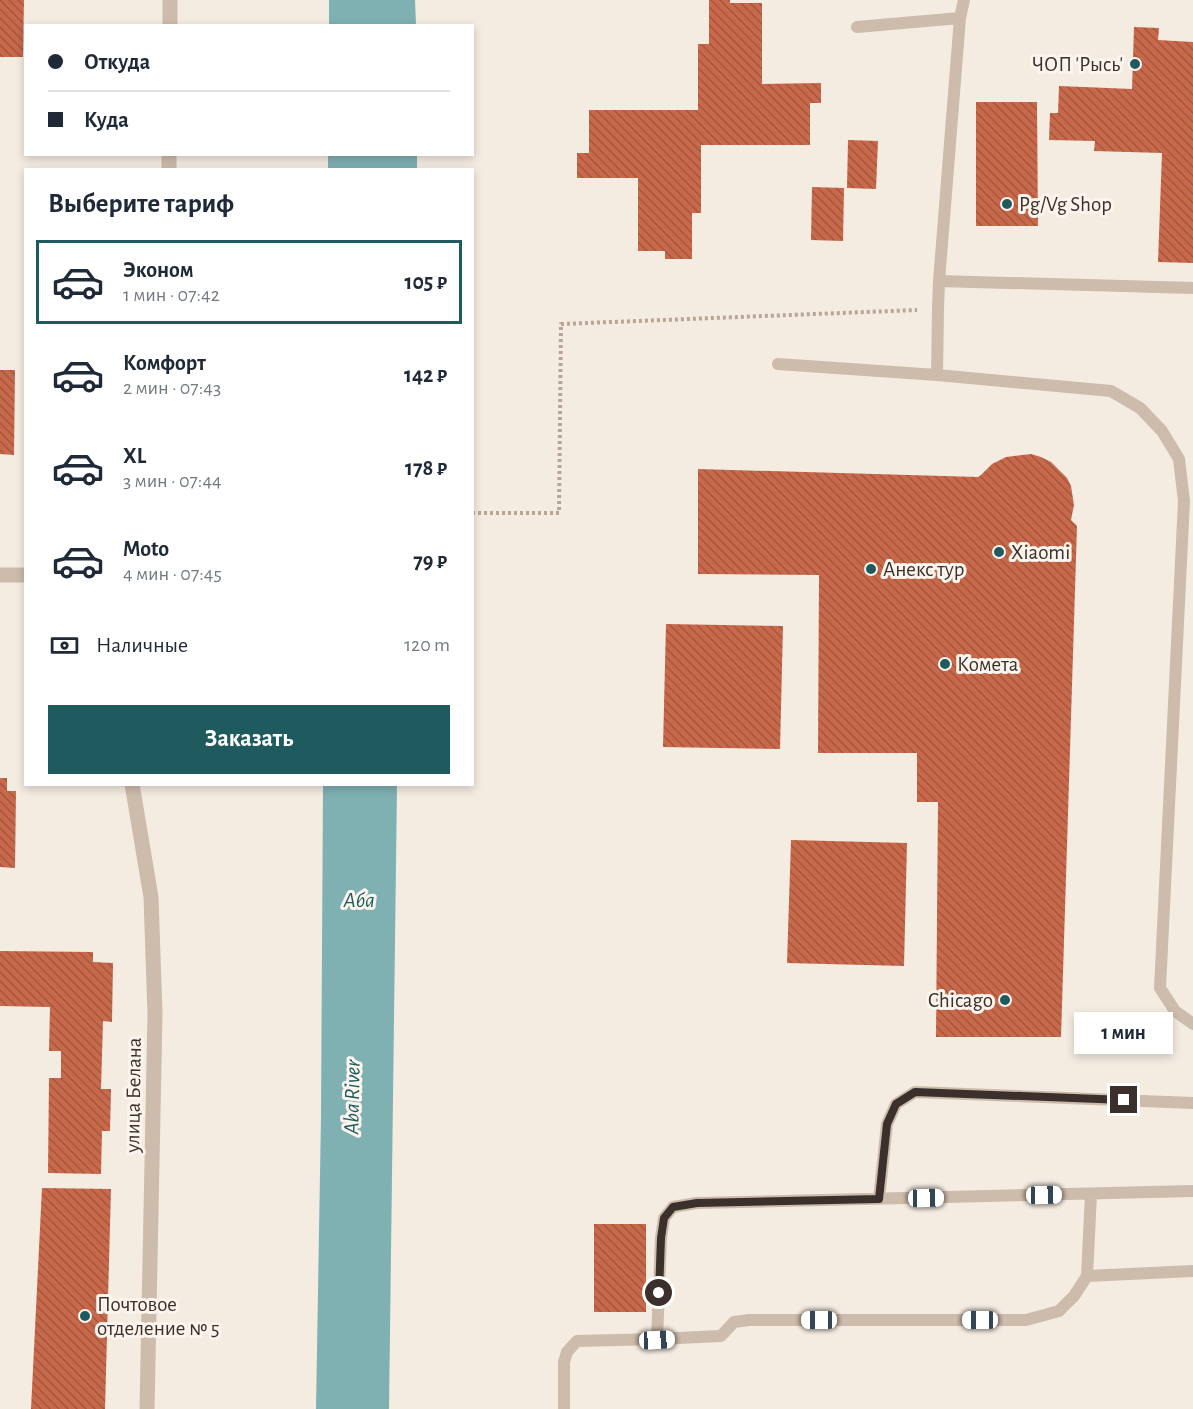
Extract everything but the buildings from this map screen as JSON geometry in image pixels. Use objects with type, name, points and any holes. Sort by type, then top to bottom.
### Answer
[{"type":"street","points":[[170,0],[170,24]]},
{"type":"street","points":[[0,575],[24,575]]},
{"type":"street","name":"улица Белана","points":[[132,786],[151,897],[155,1014],[147,1409]]},
{"type":"lane","points":[[937,375],[939,281],[960,18],[964,0]]},
{"type":"lane","points":[[857,27],[960,18]]},
{"type":"lane","points":[[939,281],[1193,288]]},
{"type":"lane","points":[[778,364],[937,375],[1111,391],[1140,408],[1162,431],[1179,459],[1188,501],[1160,988],[1175,1011],[1193,1024]]},
{"type":"lane","points":[[879,1199],[887,1124],[896,1104],[915,1092],[1193,1103]]},
{"type":"lane","points":[[657,1340],[661,1238],[664,1218],[673,1207],[697,1203],[1193,1191]]},
{"type":"lane","points":[[564,1409],[564,1362],[567,1353],[577,1341],[721,1336],[734,1323],[750,1320],[1026,1320],[1059,1311],[1074,1296],[1087,1276],[1092,1194]]},
{"type":"lane","points":[[1087,1276],[1193,1271]]},
{"type":"path","points":[[474,513],[559,513],[561,324],[938,309]]},
{"type":"water","points":[[329,0],[415,0],[416,24],[329,24]]},
{"type":"water","points":[[328,156],[417,156],[417,168],[328,168]]},
{"type":"water","name":"Аба","points":[[323,786],[397,786],[389,1409],[316,1409]]},
{"type":"place","name":"ЧОП 'Рысь'","points":[[1135,64]]},
{"type":"place","name":"Pg/Vg Shop","points":[[1007,204]]},
{"type":"place","name":"Xiaomi","points":[[999,552]]},
{"type":"place","name":"Анекс тур","points":[[871,569]]},
{"type":"place","name":"Комета","points":[[945,664]]},
{"type":"place","name":"Chicago","points":[[1005,1000]]},
{"type":"place","name":"Почтовое отделение № 5","points":[[85,1316]]},
{"type":"route","points":[[659,1293],[664,1218],[673,1207],[697,1203],[879,1199],[887,1124],[896,1104],[915,1092],[1124,1100]]},
{"type":"water label","name":"Aba River","points":[[351,1097]]}]
